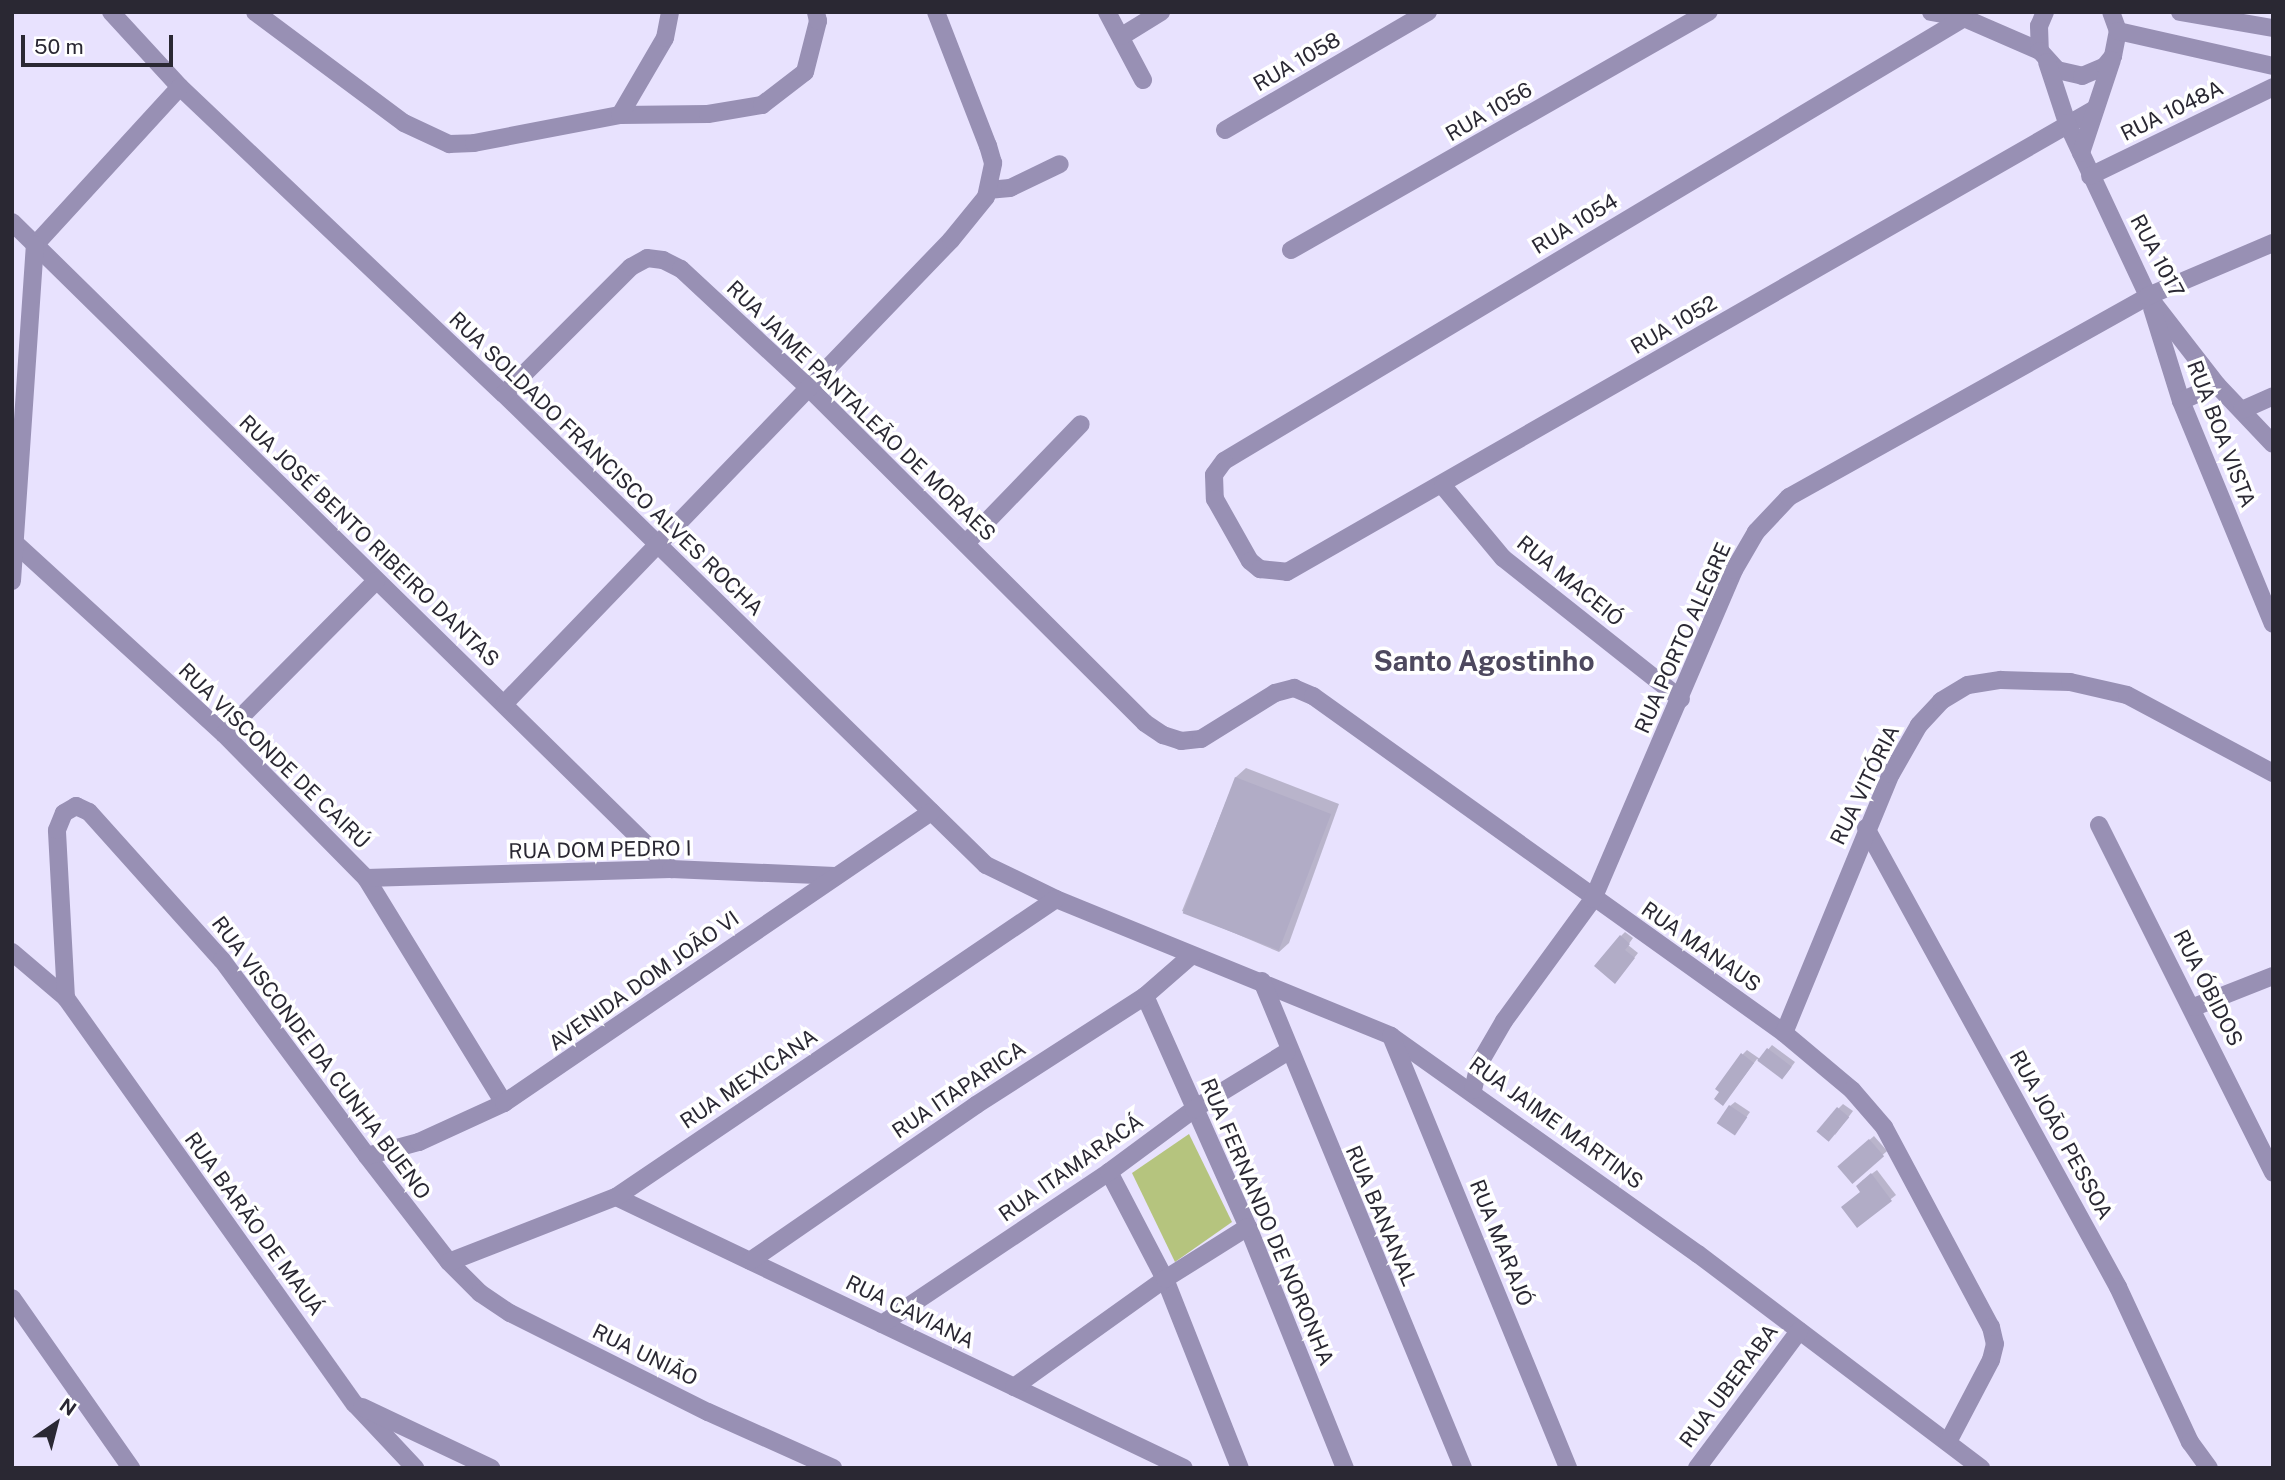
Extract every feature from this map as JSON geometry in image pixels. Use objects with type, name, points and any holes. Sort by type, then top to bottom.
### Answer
[{"type":"street","name":"RUA SOLDADO FRANCISCO ALVES ROCHA","points":[[111,12],[180,87],[504,394],[986,865],[1056,899]]},
{"type":"street","name":"RUA SOLDADO FRANCISCO ALVES ROCHA","points":[[128,12],[139,41]]},
{"type":"street","points":[[255,12],[404,123],[449,144],[474,143],[620,115],[708,114],[762,105],[805,72],[818,21],[816,12]]},
{"type":"street","points":[[620,115],[665,38],[670,12]]},
{"type":"street","points":[[504,704],[951,240],[988,190],[993,163],[936,12]]},
{"type":"street","points":[[1107,12],[1143,80]]},
{"type":"street","points":[[1122,36],[1161,12]]},
{"type":"street","name":"RUA 1058","points":[[1225,130],[1428,12]]},
{"type":"street","name":"RUA 1056","points":[[1292,250],[1709,12]]},
{"type":"street","points":[[1931,12],[1964,18],[2044,56],[2057,70],[2082,76],[2105,66],[2113,56]]},
{"type":"street","points":[[2044,56],[2039,26],[2045,12]]},
{"type":"street","points":[[2081,153],[2113,56],[2118,31],[2110,12]]},
{"type":"street","points":[[2180,12],[2214,15],[2273,28]]},
{"type":"street","name":"RUA 1054","points":[[1273,573],[1250,561],[1215,499],[1214,475],[1224,461],[1964,18]]},
{"type":"street","points":[[2118,31],[2273,66]]},
{"type":"street","name":"RUA 1017","points":[[2044,56],[2067,123],[2090,176],[2149,297],[2217,385],[2273,444]]},
{"type":"street","points":[[12,581],[17,545],[35,246],[180,87]]},
{"type":"street","name":"RUA 1048A","points":[[2090,176],[2273,87]]},
{"type":"street","name":"RUA 1052","points":[[1273,573],[1287,572],[1443,486],[2095,108]]},
{"type":"street","points":[[988,190],[1010,188],[1060,164]]},
{"type":"street","name":"RUA JOSÉ BENTO RIBEIRO DANTAS","points":[[12,222],[671,869]]},
{"type":"street","name":"RUA PORTO ALEGRE","points":[[1473,1090],[1489,1046],[1593,899],[1681,699],[1734,570],[1756,532],[1788,497],[2149,297],[2273,243]]},
{"type":"street","name":"RUA JAIME PANTALEÃO DE MORAES","points":[[504,394],[631,267],[646,258],[663,260],[681,269],[810,388],[1145,723],[1181,741]]},
{"type":"street","name":"RUA BOA VISTA","points":[[2149,297],[2180,401],[2273,624]]},
{"type":"street","points":[[2180,401],[2217,385]]},
{"type":"street","points":[[2242,410],[2273,396]]},
{"type":"street","points":[[966,543],[1081,424]]},
{"type":"street","name":"RUA MACEIÓ","points":[[1443,486],[1503,558],[1681,699]]},
{"type":"street","name":"RUA VISCONDE DE CAIRÚ","points":[[17,545],[224,734],[366,878],[504,1103]]},
{"type":"street","points":[[224,734],[376,581]]},
{"type":"street","name":"RUA VITÓRIA","points":[[1784,1033],[1866,828],[1919,725],[1941,701],[1968,685],[2001,680],[2070,682],[2127,695],[2273,773]]},
{"type":"street","name":"RUA MANAUS","points":[[1181,741],[1201,739],[1275,693],[1294,688],[1313,695],[1593,899],[1784,1033],[1852,1090],[1884,1127],[1992,1326],[1995,1344],[1992,1360],[1948,1442]]},
{"type":"street","name":"RUA VISCONDE DA CUNHA BUENO","points":[[66,998],[57,831],[64,813],[76,806],[89,812],[222,960],[449,1262]]},
{"type":"street","name":"AVENIDA DOM JOÃO VI","points":[[367,1156],[419,1142],[504,1103],[931,812]]},
{"type":"street","name":"RUA ÓBIDOS","points":[[2099,825],[2194,1007],[2273,1173]]},
{"type":"street","name":"RUA JOÃO PESSOA","points":[[1866,828],[2118,1287],[2190,1442],[2208,1468]]},
{"type":"street","name":"RUA DOM PEDRO I","points":[[366,878],[671,869],[835,876]]},
{"type":"street","name":"RUA JAIME MARTINS","points":[[1056,899],[1391,1035],[1473,1090],[1981,1468]]},
{"type":"street","name":"RUA MEXICANA","points":[[449,1262],[615,1197],[1056,899]]},
{"type":"street","name":"RUA BARÃO DE MAUÁ","points":[[12,952],[66,998],[355,1404],[415,1468]]},
{"type":"street","name":"RUA ITAPARICA","points":[[750,1261],[976,1105],[1145,996],[1192,955]]},
{"type":"street","points":[[2194,1007],[2273,976]]},
{"type":"street","name":"RUA BANANAL","points":[[1262,981],[1287,1052],[1463,1468]]},
{"type":"street","name":"RUA FERNANDO DE NORONHA","points":[[1145,996],[1248,1227],[1345,1468]]},
{"type":"street","name":"RUA MARAJÓ","points":[[1391,1035],[1568,1468]]},
{"type":"street","name":"RUA ITAMARACÁ","points":[[882,1324],[1110,1172],[1194,1109],[1287,1052]]},
{"type":"street","points":[[1110,1172],[1165,1279],[1240,1468]]},
{"type":"street","name":"RUA CAVIANA","points":[[615,1197],[1184,1468]]},
{"type":"street","points":[[1014,1387],[1165,1279],[1248,1227]]},
{"type":"street","name":"RUA UNIÃO","points":[[449,1262],[480,1293],[510,1313],[708,1412],[833,1468]]},
{"type":"street","points":[[12,1298],[131,1468]]},
{"type":"street","name":"RUA UBERABA","points":[[1696,1468],[1798,1331]]},
{"type":"street","points":[[355,1404],[491,1468]]},
{"type":"green space","points":[[1189,1134],[1232,1222],[1175,1262],[1132,1173]]},
{"type":"building","points":[[1235,777],[1331,814],[1279,950],[1183,913]]},
{"type":"building","points":[[1620,935],[1630,944],[1625,950],[1635,958],[1615,984],[1594,966]]},
{"type":"building","points":[[1767,1048],[1792,1067],[1782,1079],[1757,1061]]},
{"type":"building","points":[[1741,1053],[1754,1063],[1723,1106],[1714,1099],[1719,1092],[1715,1089]]},
{"type":"building","points":[[1729,1105],[1747,1117],[1735,1136],[1717,1123]]},
{"type":"building","points":[[1837,1107],[1849,1117],[1829,1142],[1816,1132]]},
{"type":"building","points":[[1869,1139],[1884,1156],[1852,1184],[1837,1167]]},
{"type":"building","points":[[1871,1173],[1892,1201],[1857,1228],[1841,1207],[1860,1192],[1856,1186]]},
{"type":"district","name":"Santo Agostinho","points":[[1484,661]]}]
